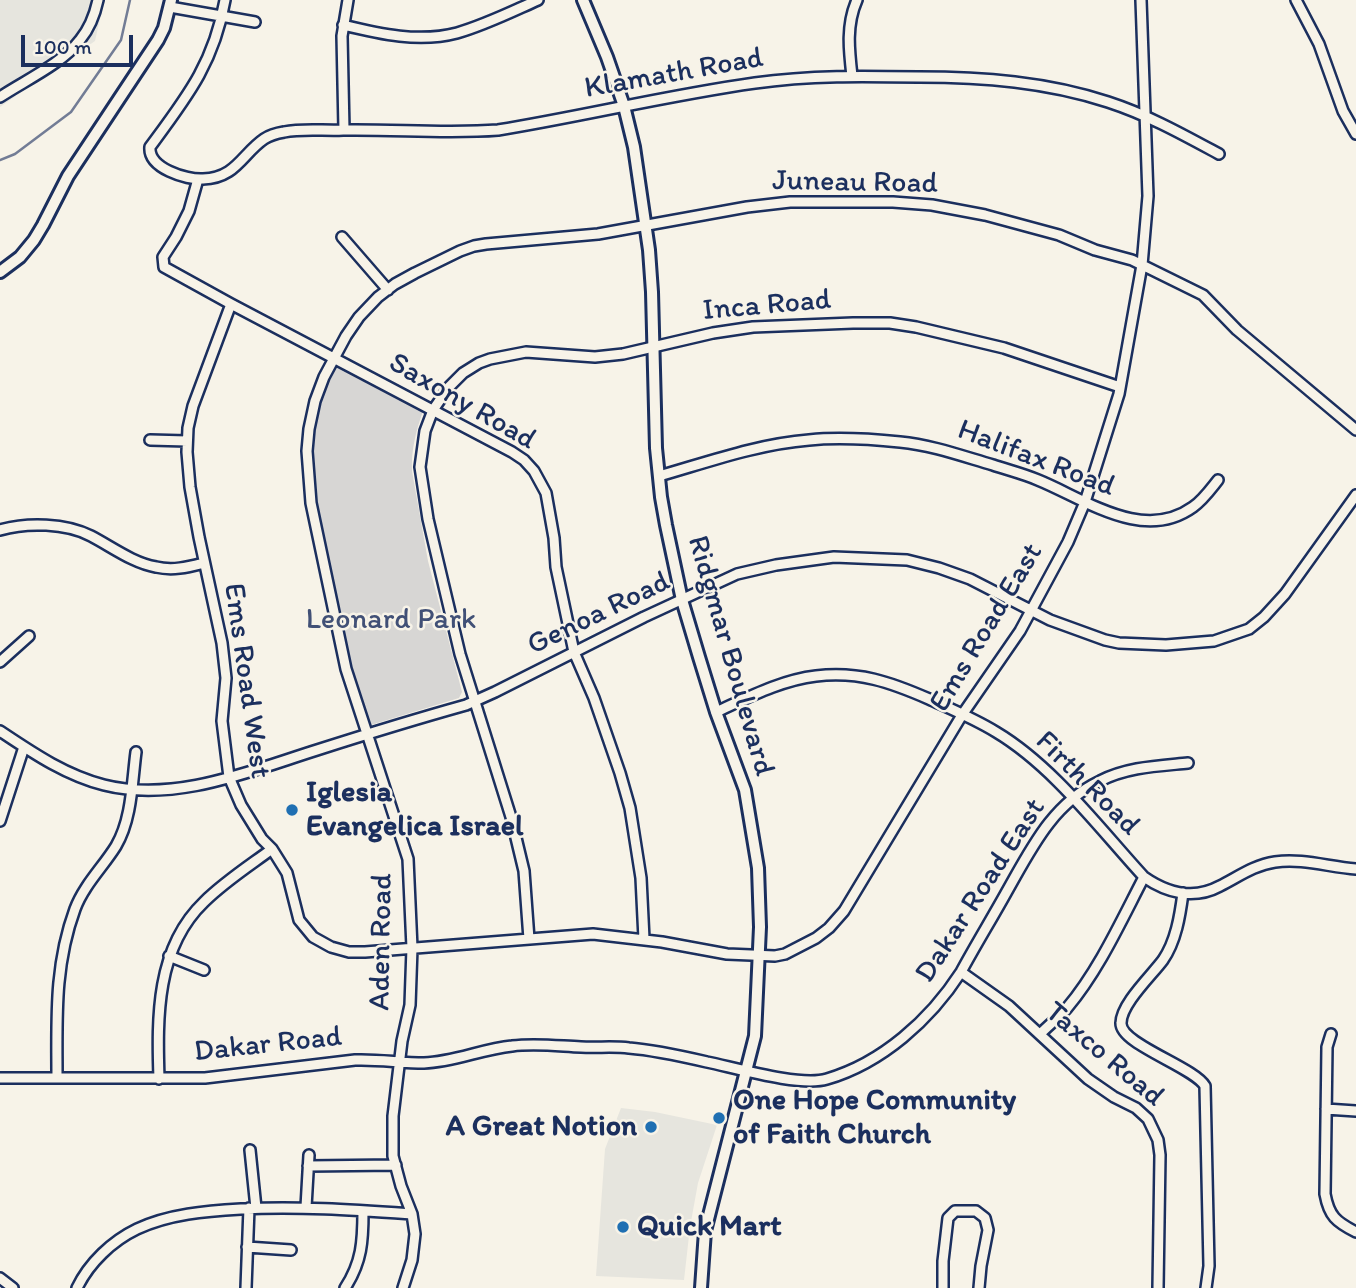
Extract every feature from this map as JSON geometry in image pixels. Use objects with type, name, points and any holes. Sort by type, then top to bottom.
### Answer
[{"type":"street","points":[[0,97],[72,49],[86,31],[98,0]]},
{"type":"street","points":[[198,179],[164,168],[153,161],[149,152],[207,61],[216,39],[225,0]]},
{"type":"street","points":[[344,130],[343,25],[348,0]]},
{"type":"street","points":[[343,25],[406,37],[454,34],[488,23],[538,0]]},
{"type":"street","name":"Ridgmar Boulevard","points":[[583,0],[607,57],[624,106],[634,147],[646,225],[652,292],[656,448],[662,506],[682,600],[716,712],[745,790],[760,893],[756,1024],[705,1230],[701,1288]]},
{"type":"street","points":[[852,76],[849,35],[857,0]]},
{"type":"street","name":"Ems Road East","points":[[759,955],[785,954],[804,946],[829,928],[844,911],[962,715],[1020,631],[1068,541],[1085,502],[1120,387],[1142,265],[1148,196],[1142,0]]},
{"type":"street","points":[[1296,0],[1319,44],[1343,111],[1356,134]]},
{"type":"street","points":[[0,272],[20,257],[39,233],[68,176],[159,40],[171,4],[255,22]]},
{"type":"street","name":"Klamath Road","points":[[198,179],[219,176],[237,167],[264,139],[286,132],[366,129],[472,132],[498,130],[755,83],[852,76],[959,77],[1037,84],[1107,102],[1146,116],[1219,154]]},
{"type":"street","name":"Saxony Road","points":[[198,179],[188,211],[163,257],[164,267],[524,460],[534,471],[549,505],[556,568],[574,653],[603,723],[630,808],[641,878],[644,939]]},
{"type":"street","name":"Juneau Road","points":[[334,358],[359,317],[388,290],[415,273],[474,246],[598,234],[747,207],[790,202],[893,202],[932,205],[985,215],[1059,235],[1095,250],[1132,260],[1203,295],[1237,330],[1356,430]]},
{"type":"street","points":[[342,237],[388,290]]},
{"type":"street","name":"Ems Road West","points":[[231,304],[193,406],[188,428],[190,487],[223,655],[226,678],[222,721],[229,777],[240,806],[287,873],[299,920],[313,937],[331,947],[349,951],[365,952],[593,934],[644,939],[727,954],[759,955]]},
{"type":"street","name":"Inca Road","points":[[433,410],[463,373],[490,359],[526,352],[595,357],[624,354],[713,333],[753,327],[853,323],[890,323],[916,327],[1004,348],[1120,387]]},
{"type":"street","name":"Aden Road","points":[[334,358],[315,401],[309,429],[307,451],[311,503],[346,670],[408,859],[412,948],[410,1006],[402,1041],[393,1116],[393,1156],[415,1234],[412,1260],[402,1288]]},
{"type":"street","points":[[433,410],[425,431],[420,467],[428,519],[460,654],[511,817],[524,871],[528,939]]},
{"type":"street","name":"Halifax Road","points":[[659,476],[779,444],[809,440],[860,439],[901,442],[940,448],[1037,479],[1108,513],[1151,521],[1180,515],[1192,508],[1218,480]]},
{"type":"street","points":[[150,440],[187,441]]},
{"type":"street","name":"Genoa Road","points":[[0,732],[57,768],[106,786],[155,790],[213,782],[475,701],[737,574],[834,556],[907,560],[939,568],[970,579],[1050,620],[1087,635],[1119,643],[1166,645],[1214,641],[1249,629],[1271,609],[1292,585],[1356,495]]},
{"type":"street","points":[[0,530],[21,526],[61,526],[88,535],[156,568],[183,569],[204,563]]},
{"type":"street","points":[[0,662],[29,636]]},
{"type":"street","name":"Firth Road","points":[[716,712],[794,680],[815,676],[854,675],[886,681],[995,731],[1020,748],[1048,772],[1143,877]]},
{"type":"street","points":[[0,821],[24,747]]},
{"type":"street","points":[[57,1078],[58,991],[60,965],[68,928],[80,897],[116,845],[127,815],[136,752]]},
{"type":"street","name":"Dakar Road East","points":[[746,1071],[811,1081],[825,1080],[859,1066],[903,1038],[951,988],[1046,824],[1072,798],[1098,781],[1130,769],[1188,763]]},
{"type":"street","points":[[159,1079],[159,1011],[169,956],[183,929],[203,902],[272,849]]},
{"type":"street","points":[[1040,1034],[1077,995],[1112,939],[1143,877],[1154,885],[1171,891],[1194,894],[1218,887],[1250,869],[1272,863],[1300,862],[1356,869]]},
{"type":"street","points":[[1183,893],[1181,913],[1172,943],[1163,960],[1138,990],[1120,1023],[1124,1033],[1201,1080],[1205,1086],[1209,1266],[1206,1288]]},
{"type":"street","points":[[169,956],[204,970]]},
{"type":"street","name":"Taxco Road","points":[[961,972],[1009,1006],[1088,1079],[1136,1108],[1155,1130],[1160,1155],[1158,1288]]},
{"type":"street","points":[[1331,1034],[1327,1047],[1327,1205],[1335,1220],[1356,1232]]},
{"type":"street","name":"Dakar Road","points":[[0,1078],[205,1078],[355,1059],[422,1063],[444,1061],[513,1045],[626,1047],[689,1057],[746,1071]]},
{"type":"street","points":[[1326,1109],[1356,1111]]},
{"type":"street","points":[[246,1288],[252,1208],[250,1150]]},
{"type":"street","points":[[306,1207],[309,1155]]},
{"type":"street","points":[[308,1166],[396,1165]]},
{"type":"street","points":[[77,1288],[93,1262],[104,1252],[140,1227],[168,1218],[252,1208],[306,1207],[411,1214]]},
{"type":"street","points":[[345,1288],[360,1259],[363,1210]]},
{"type":"street","points":[[943,1288],[948,1218],[955,1211],[976,1211],[985,1218],[988,1230],[979,1288]]},
{"type":"street","points":[[247,1247],[291,1250]]},
{"type":"street","points":[[0,1278],[13,1288]]},
{"type":"shaded area","points":[[0,0],[104,0],[95,41],[0,107]]},
{"type":"shaded area","points":[[621,1108],[717,1125],[698,1183],[684,1280],[596,1276],[605,1149]]},
{"type":"green space","name":"Leonard Park","points":[[335,366],[423,411],[414,441],[412,471],[428,561],[462,692],[459,698],[371,725],[366,722],[340,624],[315,503],[312,449],[316,420]]},
{"type":"waterway","points":[[0,160],[15,154],[71,112],[121,40],[130,0]]},
{"type":"place","name":"Iglesia Evangelica Israel","points":[[292,810]]},
{"type":"place","name":"One Hope Community of Faith Church","points":[[719,1118]]},
{"type":"place","name":"A Great Notion","points":[[651,1127]]},
{"type":"place","name":"Quick Mart","points":[[623,1227]]}]
